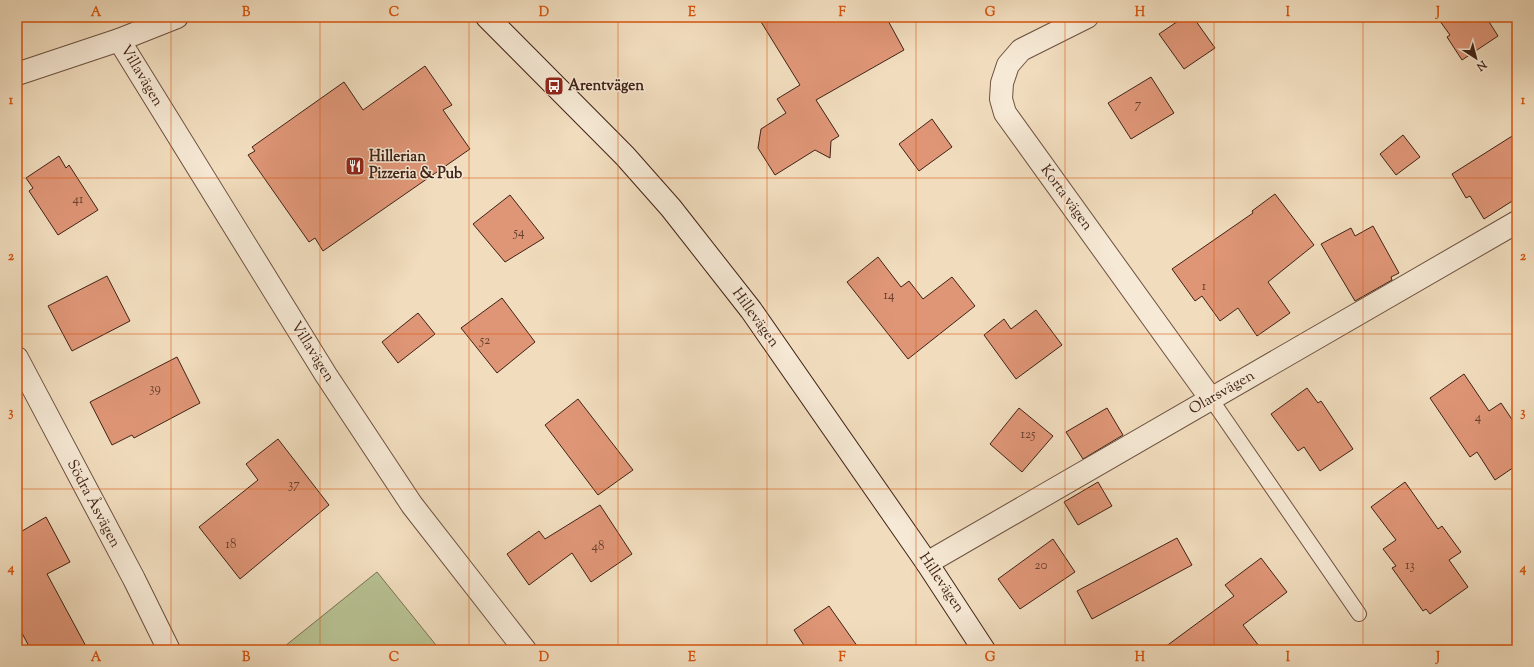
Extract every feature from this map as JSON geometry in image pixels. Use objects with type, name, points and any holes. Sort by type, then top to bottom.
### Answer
[{"type":"street","name":"Villavägen","points":[[17,74],[119,40],[177,17]]},
{"type":"street","name":"Hillevägen","points":[[487,17],[625,156],[671,208],[751,310],[927,563],[984,650]]},
{"type":"street","name":"Korta vägen","points":[[1087,17],[1021,50],[1008,65],[1002,83],[1001,99],[1005,113],[1211,399]]},
{"type":"street","name":"Villavägen","points":[[119,40],[326,375],[412,505],[525,650]]},
{"type":"street","name":"Olarsvägen","points":[[927,563],[1517,222]]},
{"type":"street","name":"Södra Åsvägen","points":[[17,358],[134,579],[169,650]]},
{"type":"lane","points":[[1211,399],[1359,614]]},
{"type":"green space","points":[[377,572],[440,650],[280,650]]},
{"type":"building","points":[[758,17],[886,17],[904,50],[816,100],[839,136],[831,141],[830,158],[815,150],[775,175],[758,148],[761,129],[786,113],[777,99],[800,85]]},
{"type":"building","points":[[1184,17],[1193,17],[1215,48],[1184,69],[1159,34]]},
{"type":"building","points":[[1437,17],[1486,17],[1498,36],[1462,60],[1447,37],[1450,35]]},
{"type":"building","name":"Hillerian Pizzeria & Pub","points":[[425,66],[452,105],[443,110],[470,149],[323,251],[315,238],[309,242],[248,155],[255,151],[252,147],[344,82],[363,110]]},
{"type":"building","points":[[1151,77],[1174,113],[1131,139],[1108,103]]},
{"type":"building","points":[[932,119],[952,147],[919,171],[899,144]]},
{"type":"building","points":[[1517,133],[1517,198],[1484,219],[1470,196],[1466,198],[1452,174]]},
{"type":"building","points":[[1403,135],[1420,157],[1396,175],[1380,154]]},
{"type":"building","points":[[59,156],[66,168],[69,165],[98,210],[58,235],[29,191],[33,188],[26,178]]},
{"type":"building","points":[[1275,194],[1314,245],[1268,282],[1290,313],[1257,336],[1238,308],[1220,321],[1202,296],[1195,301],[1172,269],[1253,213],[1252,211]]},
{"type":"building","points":[[510,195],[544,238],[505,262],[473,224]]},
{"type":"building","points":[[1373,226],[1399,273],[1391,277],[1392,280],[1355,301],[1321,244],[1351,228],[1355,236]]},
{"type":"building","points":[[878,257],[901,287],[909,281],[923,299],[952,277],[975,306],[908,359],[847,282]]},
{"type":"building","points":[[107,276],[130,321],[72,351],[48,306]]},
{"type":"building","points":[[502,298],[535,342],[497,373],[461,328]]},
{"type":"building","points":[[1036,310],[1062,345],[1016,379],[984,335],[1004,319],[1011,329]]},
{"type":"building","points":[[418,313],[435,334],[398,363],[382,342]]},
{"type":"building","points":[[177,357],[200,403],[134,438],[132,435],[112,445],[90,402]]},
{"type":"building","points":[[1464,374],[1489,411],[1501,403],[1517,427],[1517,465],[1495,480],[1477,452],[1470,457],[1430,398]]},
{"type":"building","points":[[1307,388],[1318,403],[1321,401],[1353,449],[1320,471],[1304,447],[1298,451],[1271,414]]},
{"type":"building","points":[[578,399],[633,470],[598,495],[545,425]]},
{"type":"building","points":[[1019,408],[1053,436],[1022,472],[990,444]]},
{"type":"building","points":[[1107,408],[1123,435],[1083,459],[1066,432]]},
{"type":"building","points":[[278,439],[329,505],[240,579],[199,527],[258,480],[246,464]]},
{"type":"building","points":[[1098,482],[1112,506],[1078,525],[1064,502]]},
{"type":"building","points":[[1405,482],[1438,529],[1442,526],[1461,552],[1449,560],[1468,587],[1430,614],[1426,609],[1423,611],[1392,568],[1396,566],[1383,549],[1396,540],[1371,507]]},
{"type":"building","points":[[600,505],[632,554],[591,582],[572,553],[529,585],[507,554],[539,531],[545,539]]},
{"type":"building","points":[[46,517],[70,562],[47,574],[88,650],[31,650],[17,624],[17,534]]},
{"type":"building","points":[[1177,538],[1192,565],[1092,619],[1077,591]]},
{"type":"building","points":[[1053,539],[1075,572],[1020,609],[998,579]]},
{"type":"building","points":[[1261,558],[1287,592],[1243,625],[1262,650],[1161,650],[1234,596],[1225,585]]},
{"type":"building","points":[[829,606],[860,650],[807,650],[794,630]]},
{"type":"place","name":"Arentvägen","points":[[554,86]]},
{"type":"place","name":"Hillerian Pizzeria & Pub","points":[[355,166]]}]
